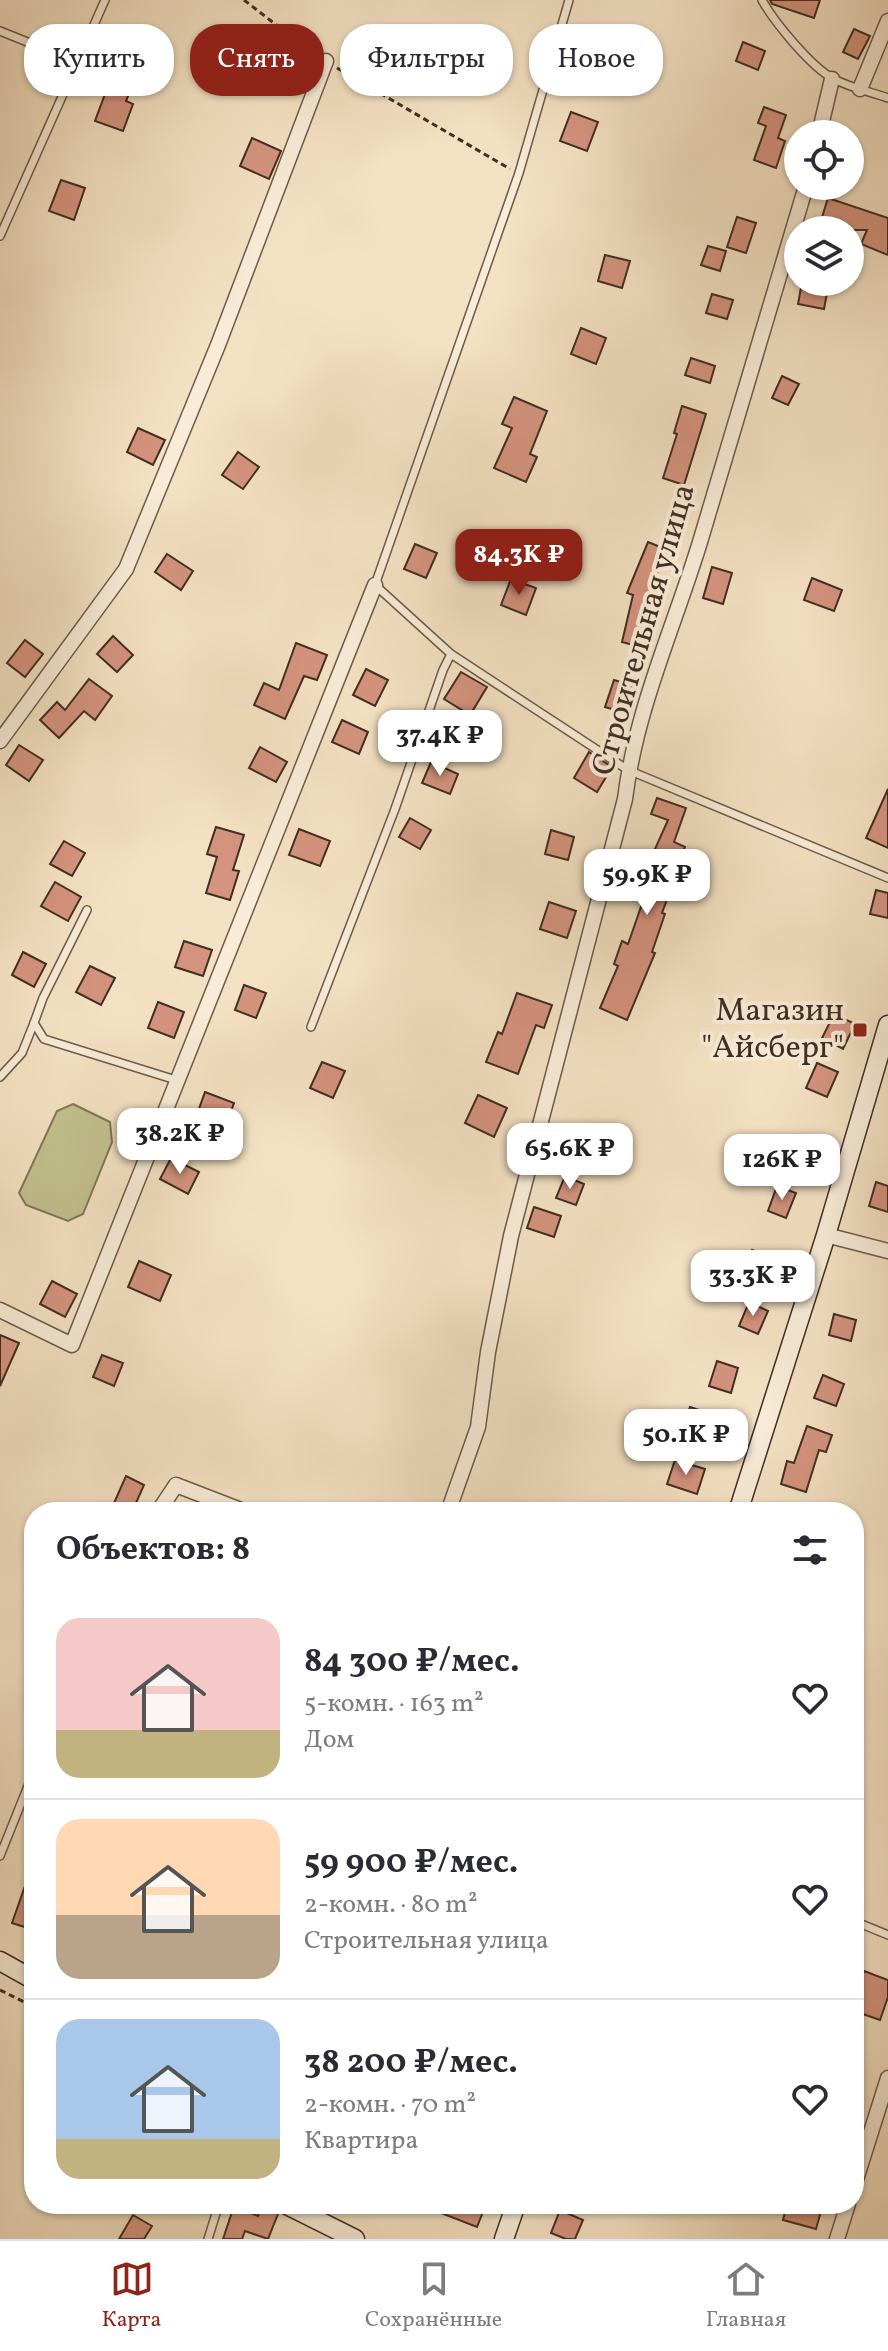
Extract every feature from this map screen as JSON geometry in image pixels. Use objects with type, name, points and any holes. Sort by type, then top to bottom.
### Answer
[{"type":"main road","points":[[741,1502],[826,1235],[888,1025]]},
{"type":"main road","points":[[0,1961],[24,1974]]},
{"type":"main road","points":[[305,2214],[355,2239]]},
{"type":"main road","points":[[504,2239],[513,2214]]},
{"type":"street","points":[[860,89],[888,21]]},
{"type":"street","points":[[0,741],[126,569],[218,345],[326,61]]},
{"type":"street","points":[[822,120],[832,79]]},
{"type":"street","name":"Строительная улица","points":[[452,1502],[478,1427],[488,1352],[511,1236],[625,799],[628,770],[652,679],[700,544],[802,200]]},
{"type":"street","points":[[0,1310],[72,1345],[375,585]]},
{"type":"street","points":[[826,1235],[888,1251]]},
{"type":"street","points":[[165,1502],[176,1485],[220,1502]]},
{"type":"street","points":[[864,2154],[888,2078]]},
{"type":"street","points":[[837,2239],[845,2214]]},
{"type":"lane","points":[[94,24],[105,0]]},
{"type":"lane","points":[[569,0],[519,173],[375,585],[451,654],[628,770],[888,878]]},
{"type":"lane","points":[[762,0],[804,52],[832,79],[888,98]]},
{"type":"lane","points":[[0,31],[24,41]]},
{"type":"lane","points":[[0,235],[62,96]]},
{"type":"lane","points":[[311,1027],[451,654]]},
{"type":"lane","points":[[0,1077],[22,1053],[43,998],[87,910]]},
{"type":"lane","points":[[34,1023],[44,1039],[176,1080]]},
{"type":"lane","points":[[0,1856],[24,1796]]},
{"type":"lane","points":[[864,1925],[888,1935]]},
{"type":"lane","points":[[208,2239],[216,2214]]},
{"type":"path","points":[[244,0],[305,49],[519,173]]},
{"type":"path","points":[[0,1990],[24,2002]]},
{"type":"shaded area","points":[[73,1104],[110,1122],[112,1142],[83,1214],[68,1221],[26,1205],[19,1193],[57,1111]]},
{"type":"building","points":[[770,0],[820,0],[814,18],[772,4]]},
{"type":"building","points":[[854,29],[870,36],[858,59],[843,52]]},
{"type":"building","points":[[743,42],[765,51],[758,70],[736,61]]},
{"type":"building","points":[[104,96],[128,96],[126,101],[133,104],[123,131],[95,121]]},
{"type":"building","points":[[764,107],[786,115],[778,138],[784,141],[784,144],[776,168],[754,160],[766,126],[758,123]]},
{"type":"building","points":[[571,112],[598,122],[587,151],[560,141]]},
{"type":"building","points":[[252,138],[281,151],[269,179],[240,166]]},
{"type":"building","points":[[61,180],[85,188],[74,220],[49,211]]},
{"type":"building","points":[[827,200],[834,200],[888,218],[888,255],[864,245],[867,230],[864,230],[864,216],[822,216]]},
{"type":"building","points":[[737,217],[756,223],[746,253],[727,247]]},
{"type":"building","points":[[708,246],[726,251],[720,271],[701,265]]},
{"type":"building","points":[[605,255],[630,261],[622,288],[598,281]]},
{"type":"building","points":[[712,294],[733,300],[727,319],[706,313]]},
{"type":"building","points":[[799,296],[826,296],[824,309],[798,304]]},
{"type":"building","points":[[581,328],[606,338],[596,364],[571,354]]},
{"type":"building","points":[[691,358],[715,366],[710,383],[685,375]]},
{"type":"building","points":[[782,376],[799,384],[788,405],[772,398]]},
{"type":"building","points":[[514,397],[547,411],[530,454],[537,457],[526,482],[494,468],[512,428],[502,424]]},
{"type":"building","points":[[682,406],[706,414],[684,485],[663,478]]},
{"type":"building","points":[[138,428],[165,440],[153,465],[127,452]]},
{"type":"building","points":[[238,452],[259,467],[243,489],[222,475]]},
{"type":"building","points":[[648,542],[668,550],[641,620],[650,622],[644,648],[622,642],[633,595],[627,593]]},
{"type":"building","points":[[415,544],[437,553],[426,578],[404,569]]},
{"type":"building","points":[[167,554],[193,571],[181,590],[155,572]]},
{"type":"building","points":[[712,567],[732,573],[723,604],[703,598]]},
{"type":"building","points":[[812,578],[842,590],[834,611],[804,600]]},
{"type":"building","points":[[511,579],[536,588],[526,615],[501,605]]},
{"type":"building","points":[[113,636],[133,655],[117,672],[97,654]]},
{"type":"building","points":[[25,640],[43,654],[25,677],[7,663]]},
{"type":"building","points":[[296,643],[327,655],[317,680],[304,676],[285,719],[254,705],[264,683],[279,690]]},
{"type":"building","points":[[366,669],[388,680],[375,706],[353,695]]},
{"type":"building","points":[[461,672],[487,687],[470,715],[444,699]]},
{"type":"building","points":[[89,679],[112,696],[95,720],[84,711],[59,738],[40,720],[57,702],[65,710]]},
{"type":"building","points":[[614,680],[634,686],[625,713],[605,707]]},
{"type":"building","points":[[342,720],[368,732],[359,754],[332,742]]},
{"type":"building","points":[[19,745],[43,760],[29,781],[6,765]]},
{"type":"building","points":[[260,747],[287,762],[276,782],[249,768]]},
{"type":"building","points":[[589,752],[612,767],[597,792],[574,778]]},
{"type":"building","points":[[431,762],[458,774],[450,794],[422,783]]},
{"type":"building","points":[[888,789],[888,848],[866,838]]},
{"type":"building","points":[[657,798],[686,808],[674,842],[685,847],[671,877],[675,878],[662,913],[665,914],[652,952],[655,953],[627,1020],[600,1008],[618,966],[614,964],[622,941],[628,944],[657,861],[651,858],[668,820],[651,814]]},
{"type":"building","points":[[410,818],[431,830],[420,849],[399,837]]},
{"type":"building","points":[[216,827],[244,835],[233,870],[239,871],[230,900],[206,893],[217,857],[207,854]]},
{"type":"building","points":[[299,829],[330,841],[320,866],[289,855]]},
{"type":"building","points":[[551,830],[574,837],[568,860],[545,854]]},
{"type":"building","points":[[64,841],[85,853],[72,876],[50,864]]},
{"type":"building","points":[[55,882],[81,897],[68,921],[41,906]]},
{"type":"building","points":[[876,890],[888,893],[888,918],[870,914]]},
{"type":"building","points":[[549,902],[576,911],[567,938],[540,929]]},
{"type":"building","points":[[184,941],[212,950],[203,976],[175,967]]},
{"type":"building","points":[[23,952],[46,964],[34,987],[12,975]]},
{"type":"building","points":[[90,966],[115,978],[101,1005],[76,992]]},
{"type":"building","points":[[244,985],[266,993],[256,1018],[235,1010]]},
{"type":"building","points":[[517,993],[552,1005],[544,1028],[536,1025],[518,1074],[486,1062],[498,1032],[502,1034]]},
{"type":"building","points":[[158,1002],[184,1012],[174,1038],[148,1028]]},
{"type":"building","points":[[834,1014],[855,1024],[843,1049],[822,1038]]},
{"type":"building","points":[[322,1062],[345,1071],[333,1098],[310,1088]]},
{"type":"building","points":[[817,1063],[838,1072],[827,1097],[806,1088]]},
{"type":"building","points":[[205,1092],[234,1103],[224,1130],[195,1120]]},
{"type":"building","points":[[478,1095],[507,1108],[494,1137],[465,1123]]},
{"type":"building","points":[[583,1128],[614,1138],[607,1162],[575,1152]]},
{"type":"building","points":[[794,1135],[818,1145],[810,1164],[786,1154]]},
{"type":"building","points":[[171,1158],[199,1172],[188,1194],[160,1179]]},
{"type":"building","points":[[565,1176],[584,1184],[576,1205],[556,1198]]},
{"type":"building","points":[[876,1182],[888,1186],[888,1212],[869,1206]]},
{"type":"building","points":[[777,1186],[796,1193],[786,1218],[768,1211]]},
{"type":"building","points":[[534,1207],[561,1216],[554,1237],[527,1228]]},
{"type":"building","points":[[752,1250],[778,1260],[765,1293],[739,1282]]},
{"type":"building","points":[[139,1261],[171,1275],[160,1301],[128,1287]]},
{"type":"building","points":[[52,1281],[77,1294],[65,1317],[40,1304]]},
{"type":"building","points":[[749,1302],[768,1311],[758,1334],[739,1326]]},
{"type":"building","points":[[834,1314],[856,1320],[851,1341],[829,1335]]},
{"type":"building","points":[[0,1335],[19,1343],[0,1386]]},
{"type":"building","points":[[102,1355],[123,1363],[114,1386],[93,1377]]},
{"type":"building","points":[[717,1361],[738,1368],[731,1393],[709,1386]]},
{"type":"building","points":[[823,1375],[844,1384],[836,1406],[814,1398]]},
{"type":"building","points":[[690,1407],[723,1418],[719,1430],[686,1419]]},
{"type":"building","points":[[807,1426],[832,1435],[826,1452],[819,1450],[806,1492],[781,1484],[787,1461],[794,1463]]},
{"type":"building","points":[[675,1460],[705,1469],[697,1494],[667,1484]]},
{"type":"building","points":[[126,1476],[144,1485],[136,1502],[114,1502]]},
{"type":"building","points":[[24,1889],[24,1927],[12,1923]]},
{"type":"building","points":[[864,1971],[888,1980],[888,1997],[880,2020],[864,2014]]},
{"type":"building","points":[[231,2214],[278,2214],[268,2239],[245,2231],[242,2239],[223,2239]]},
{"type":"building","points":[[444,2214],[482,2214],[477,2227]]},
{"type":"building","points":[[558,2214],[569,2214],[583,2220],[575,2239],[551,2233]]},
{"type":"building","points":[[784,2214],[820,2214],[816,2229],[783,2220]]},
{"type":"building","points":[[133,2215],[152,2226],[144,2239],[119,2239]]},
{"type":"place","name":"Магазин \"Айсберг\"","points":[[860,1030]]}]
